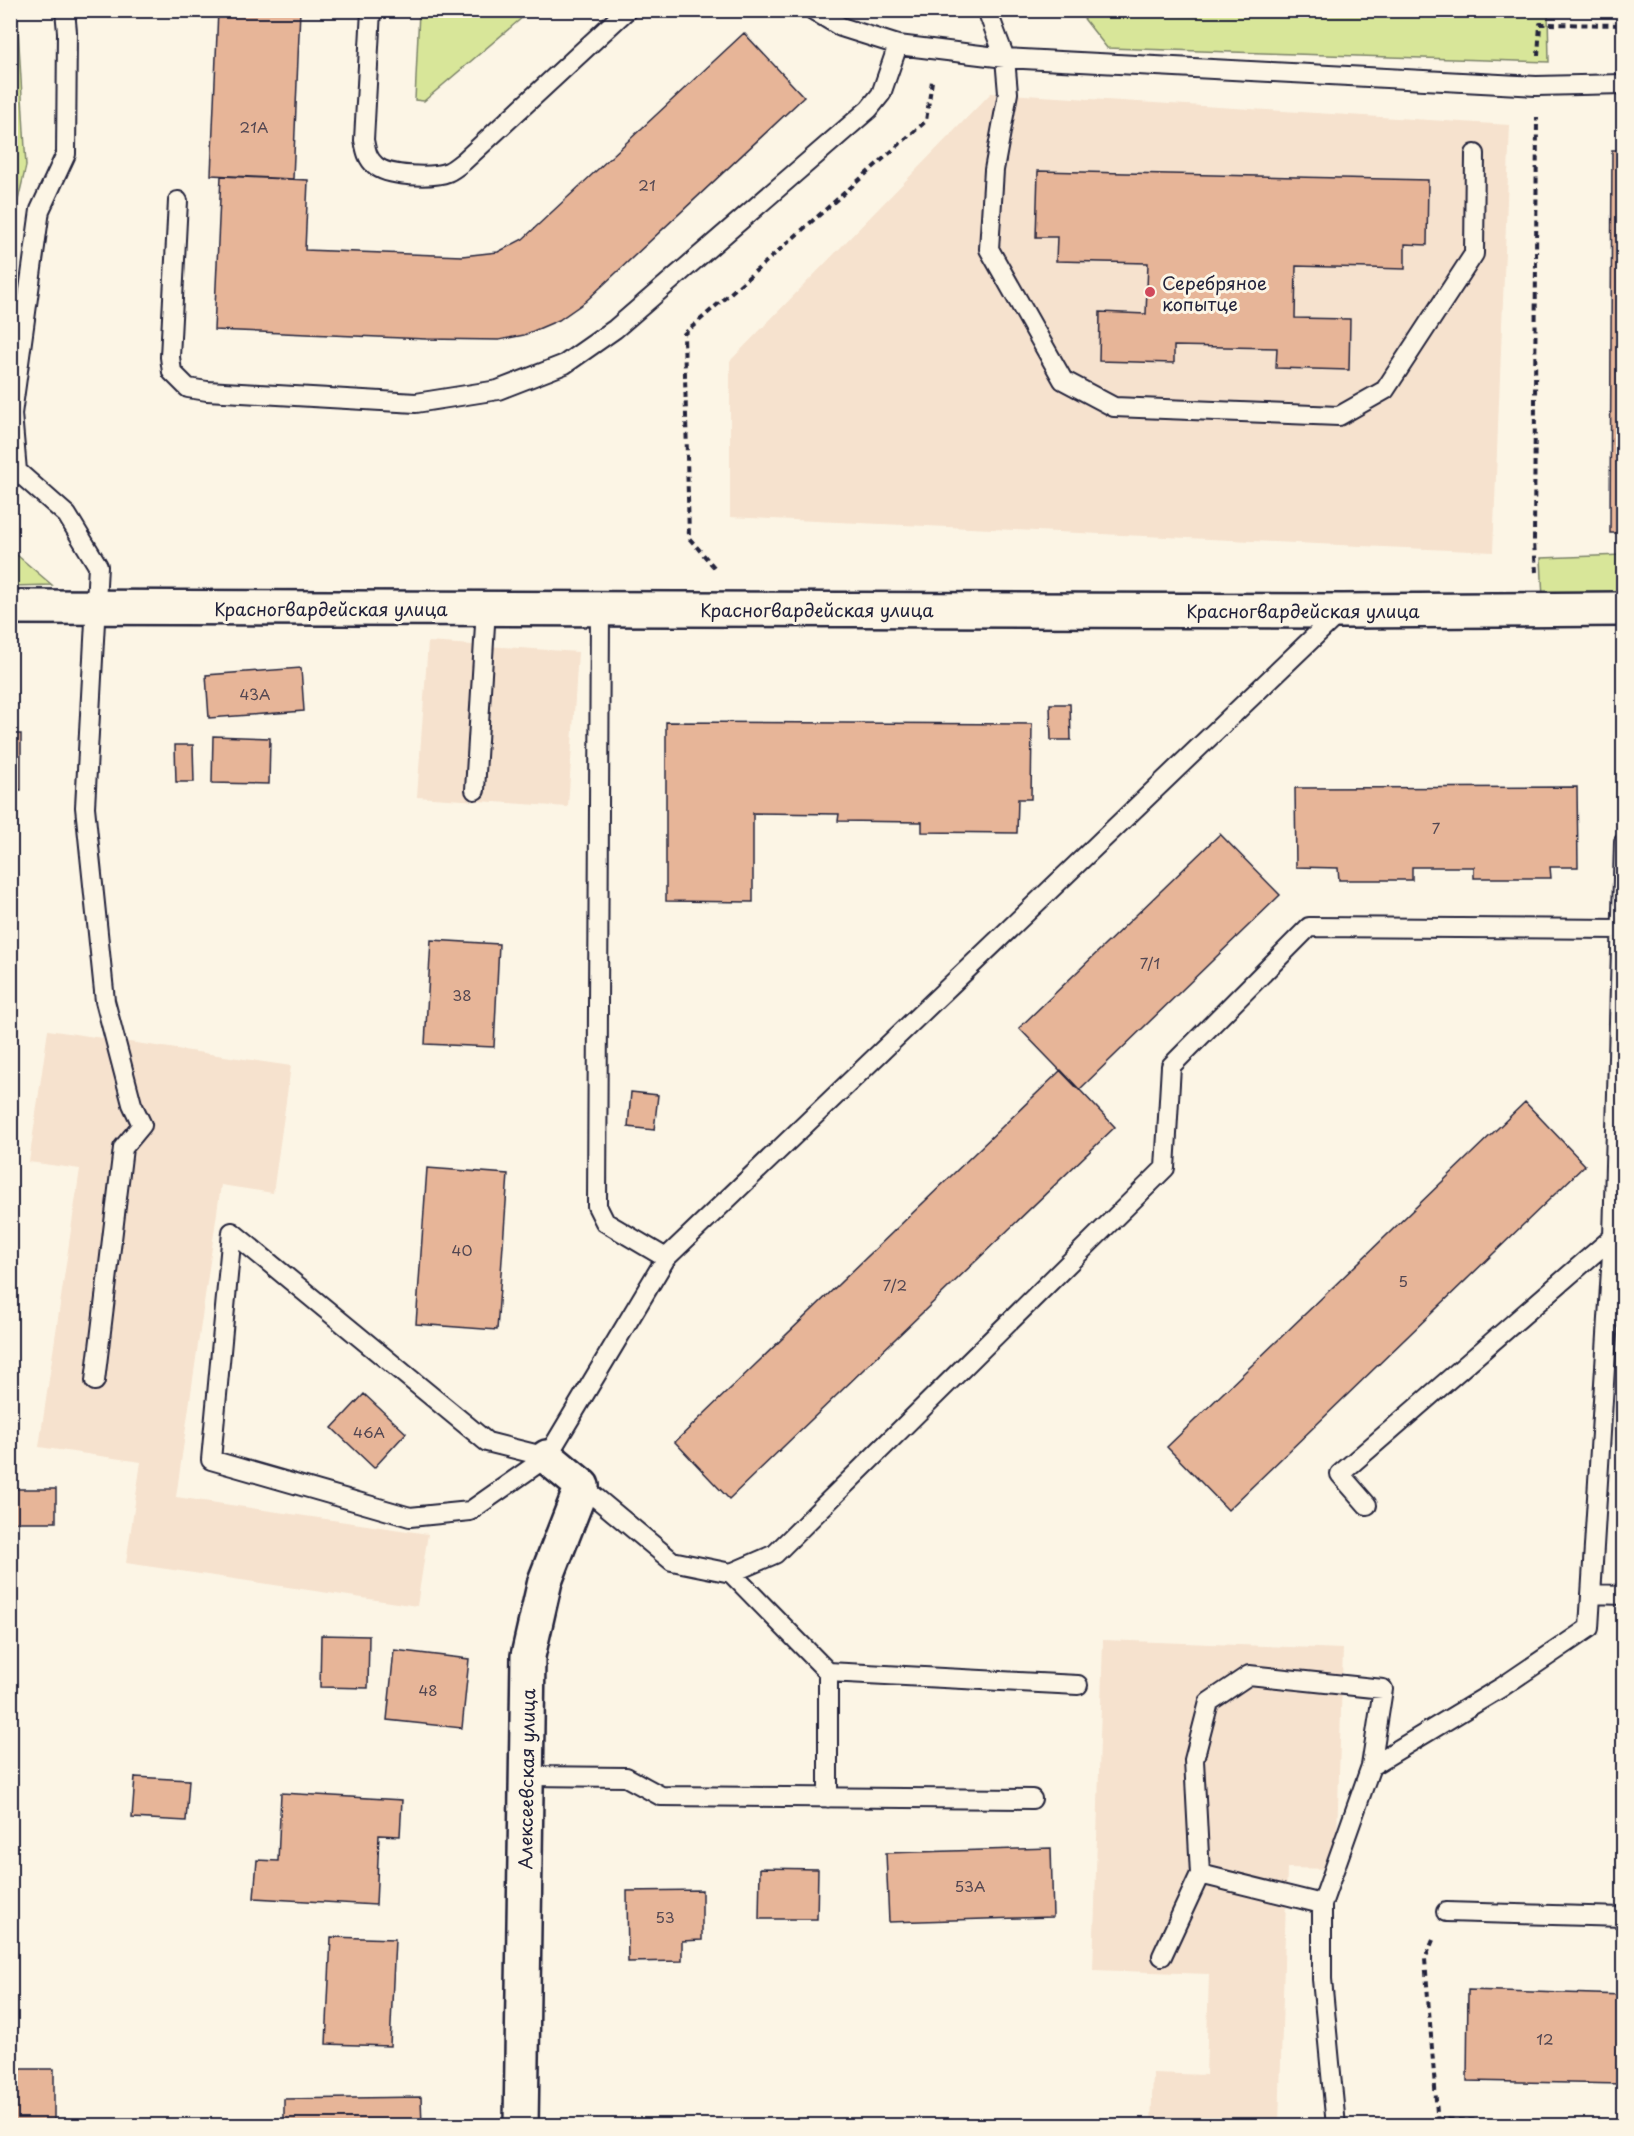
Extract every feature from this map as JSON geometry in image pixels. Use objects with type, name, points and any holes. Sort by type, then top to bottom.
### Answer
[{"type":"street","name":"Красногвардейская улица","points":[[10,608],[1341,611],[1623,609]]},
{"type":"street","points":[[547,1457],[582,1486]]},
{"type":"street","name":"Алексеевская улица","points":[[521,2126],[528,1656],[545,1581],[582,1486]]},
{"type":"lane","points":[[64,10],[67,32],[66,154],[40,210],[12,414],[17,471],[68,515],[98,566],[85,807],[105,1001],[132,1104],[142,1125],[123,1148],[95,1381]]},
{"type":"lane","points":[[371,10],[364,140],[368,156],[376,167],[393,174],[426,175],[447,172],[464,161],[627,10]]},
{"type":"lane","points":[[813,10],[840,27],[898,45],[1005,58],[1536,86],[1623,84]]},
{"type":"lane","points":[[987,10],[1005,58],[1008,93],[994,170],[989,249],[1064,381],[1114,407],[1339,416],[1385,390],[1474,254],[1475,154]]},
{"type":"lane","points":[[178,201],[170,357],[172,372],[188,388],[416,403],[498,390],[565,363],[615,329],[869,109],[881,94],[898,45]]},
{"type":"lane","points":[[475,790],[486,608]]},
{"type":"lane","points":[[600,609],[597,1206],[605,1222],[666,1258]]},
{"type":"lane","points":[[547,1457],[486,1442],[232,1232],[211,1460],[410,1517],[470,1512],[547,1457],[666,1258],[1341,611]]},
{"type":"lane","points":[[1371,1766],[1502,1687],[1589,1628],[1616,1316],[1613,1237],[1622,990],[1623,842]]},
{"type":"lane","points":[[731,1573],[775,1554],[1165,1168],[1171,1066],[1309,927],[1622,929]]},
{"type":"lane","points":[[1367,1505],[1340,1474],[1613,1237]]},
{"type":"lane","points":[[582,1486],[672,1561],[731,1573],[828,1672],[1078,1685]]},
{"type":"lane","points":[[1591,1594],[1623,1595]]},
{"type":"lane","points":[[828,1672],[828,1798]]},
{"type":"lane","points":[[1162,1956],[1200,1874],[1194,1760],[1209,1702],[1249,1675],[1383,1689],[1371,1766],[1322,1904],[1322,1978],[1336,2126]]},
{"type":"lane","points":[[526,1776],[626,1777],[661,1796],[1032,1799]]},
{"type":"lane","points":[[1200,1874],[1322,1904]]},
{"type":"lane","points":[[1446,1912],[1623,1917]]},
{"type":"path","points":[[1537,608],[1534,542],[1536,86],[1540,24],[1623,25]]},
{"type":"path","points":[[714,567],[689,538],[684,334],[927,121],[936,49]]},
{"type":"path","points":[[1438,2126],[1425,1959],[1446,1912]]},
{"type":"path","points":[[1437,2119],[1605,2126]]},
{"type":"shaded area","name":"Серебряное копытце","points":[[991,93],[1510,125],[1493,552],[730,517],[730,361]]},
{"type":"shaded area","points":[[428,642],[578,652],[568,807],[417,797]]},
{"type":"shaded area","points":[[48,1030],[291,1066],[273,1193],[221,1185],[176,1497],[428,1534],[417,1606],[126,1563],[141,1462],[39,1447],[80,1169],[29,1162]]},
{"type":"shaded area","points":[[1103,1640],[1343,1649],[1336,1869],[1287,1868],[1279,2125],[1151,2125],[1153,2073],[1206,2075],[1209,1974],[1093,1970]]},
{"type":"green space","points":[[17,10],[26,166],[11,230],[10,11]]},
{"type":"green space","points":[[419,10],[530,11],[424,101],[415,100]]},
{"type":"green space","points":[[1078,11],[1548,11],[1549,62],[1107,48]]},
{"type":"green space","points":[[11,550],[52,585],[11,586]]},
{"type":"green space","points":[[1623,555],[1623,598],[1543,599],[1541,558]]},
{"type":"building","points":[[218,10],[300,10],[293,179],[211,175]]},
{"type":"building","points":[[744,33],[804,97],[585,302],[559,320],[524,335],[499,340],[214,330],[221,176],[308,180],[305,250],[462,256],[498,252],[523,239]]},
{"type":"building","points":[[1612,150],[1624,150],[1624,533],[1610,533]]},
{"type":"building","points":[[1038,171],[1428,180],[1427,245],[1405,244],[1405,269],[1296,266],[1295,318],[1350,319],[1349,370],[1276,368],[1277,348],[1174,346],[1174,363],[1099,361],[1100,312],[1146,314],[1148,263],[1056,261],[1057,237],[1036,237]]},
{"type":"building","points":[[301,668],[304,711],[209,718],[206,675]]},
{"type":"building","points":[[1050,704],[1070,704],[1071,740],[1051,740]]},
{"type":"building","points":[[666,722],[1032,724],[1031,799],[1018,799],[1017,833],[922,832],[922,822],[838,821],[839,814],[753,813],[753,902],[666,901]]},
{"type":"building","points":[[10,734],[21,734],[21,790],[10,790]]},
{"type":"building","points":[[213,736],[270,738],[269,784],[212,783]]},
{"type":"building","points":[[175,745],[193,745],[194,782],[176,782]]},
{"type":"building","points":[[1577,787],[1578,867],[1550,867],[1551,878],[1474,878],[1474,867],[1412,867],[1412,880],[1339,880],[1338,868],[1296,867],[1295,788]]},
{"type":"building","points":[[1220,834],[1280,895],[1079,1090],[1019,1028]]},
{"type":"building","points":[[431,940],[499,944],[494,1047],[425,1044]]},
{"type":"building","points":[[1061,1070],[1115,1127],[729,1499],[675,1442]]},
{"type":"building","points":[[631,1092],[658,1095],[654,1130],[628,1127]]},
{"type":"building","points":[[1525,1102],[1585,1165],[1228,1510],[1167,1447]]},
{"type":"building","points":[[427,1168],[508,1174],[497,1330],[416,1324]]},
{"type":"building","points":[[364,1394],[406,1433],[374,1468],[332,1428]]},
{"type":"building","points":[[10,1489],[56,1489],[56,1522],[10,1522]]},
{"type":"building","points":[[321,1635],[369,1636],[368,1688],[320,1687]]},
{"type":"building","points":[[394,1650],[469,1659],[462,1728],[387,1720]]},
{"type":"building","points":[[135,1777],[189,1780],[186,1821],[132,1818]]},
{"type":"building","points":[[281,1793],[402,1800],[400,1836],[379,1835],[376,1905],[254,1898],[257,1860],[278,1861]]},
{"type":"building","points":[[1051,1848],[1053,1917],[889,1922],[886,1853]]},
{"type":"building","points":[[760,1868],[818,1869],[817,1919],[759,1919]]},
{"type":"building","points":[[702,1890],[702,1940],[682,1941],[682,1961],[628,1962],[627,1891]]},
{"type":"building","points":[[331,1937],[395,1939],[390,2046],[326,2044]]},
{"type":"building","points":[[1468,1990],[1624,1995],[1624,2084],[1467,2081]]},
{"type":"building","points":[[10,2069],[54,2069],[54,2126],[10,2126]]},
{"type":"building","points":[[421,2097],[422,2126],[284,2126],[284,2099]]},
{"type":"place","name":"Серебряное копытце","points":[[1150,292]]}]
